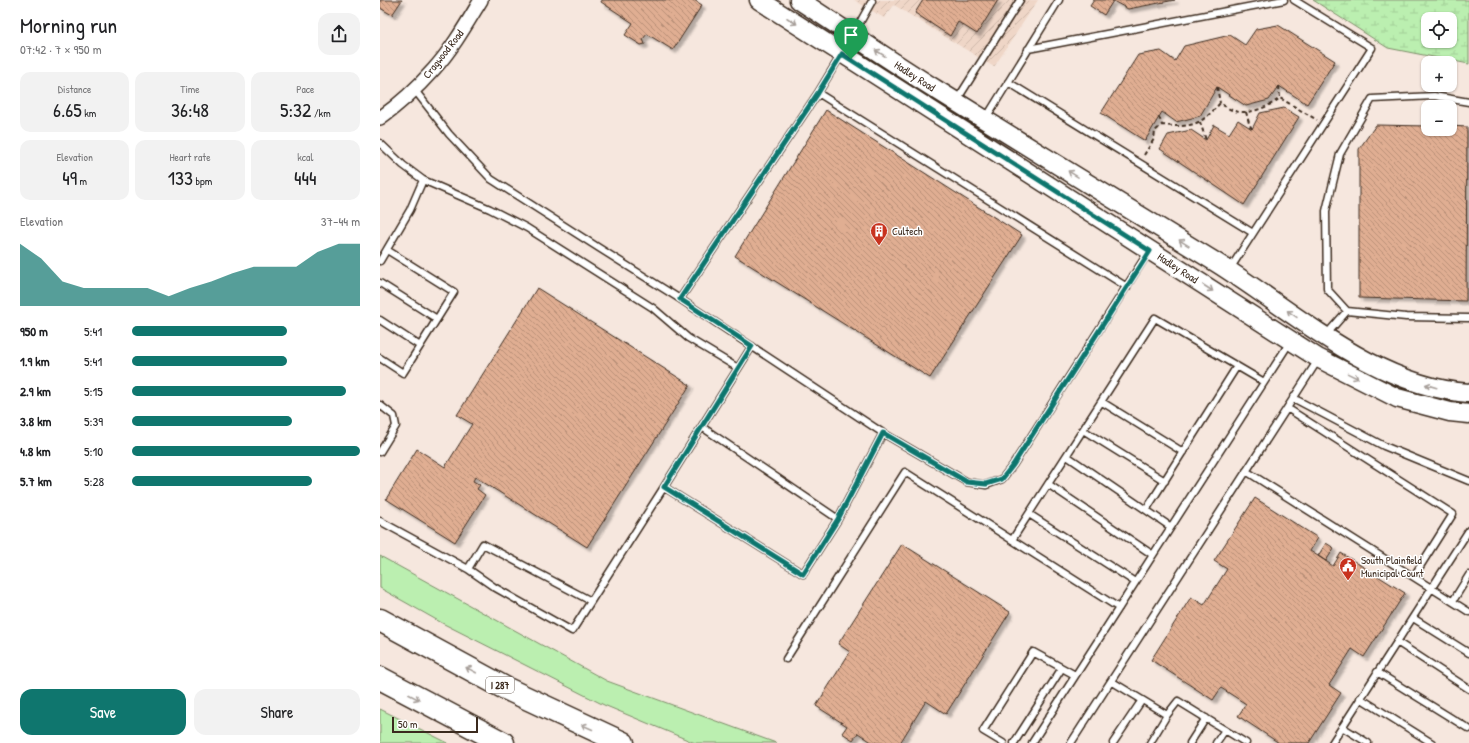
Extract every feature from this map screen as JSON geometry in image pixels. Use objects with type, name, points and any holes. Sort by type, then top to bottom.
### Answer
[{"type":"highway","name":"I 287","points":[[380,620],[505,688],[623,743]]},
{"type":"highway","points":[[380,678],[503,743]]},
{"type":"main road","name":"Hadley Road","points":[[759,0],[1318,358],[1398,398],[1450,412],[1469,414]]},
{"type":"main road","name":"Hadley Road","points":[[799,0],[956,101],[1229,271],[1328,339],[1386,371],[1452,392],[1469,393]]},
{"type":"main road","points":[[1318,358],[1328,339]]},
{"type":"street","name":"Cragwood Road","points":[[380,118],[399,104],[435,68],[459,35],[481,0]]},
{"type":"lane","points":[[956,101],[1020,0]]},
{"type":"lane","points":[[985,119],[1059,0]]},
{"type":"lane","points":[[1028,49],[1284,0]]},
{"type":"lane","points":[[1229,271],[1372,48],[1294,0]]},
{"type":"lane","points":[[853,35],[872,1]]},
{"type":"lane","points":[[680,299],[818,93],[842,54]]},
{"type":"lane","points":[[1008,82],[1253,233]]},
{"type":"lane","points":[[414,89],[449,134],[491,178],[680,299],[883,433],[967,482],[986,484],[1002,479],[1150,251]]},
{"type":"lane","points":[[818,93],[1126,287]]},
{"type":"lane","points":[[1469,102],[1434,96],[1372,99],[1340,154],[1326,211],[1327,289],[1347,311],[1406,317],[1469,318]]},
{"type":"lane","points":[[380,142],[403,165],[424,180],[490,209],[527,228],[653,308],[688,338],[738,368]]},
{"type":"lane","points":[[380,261],[410,210],[424,180]]},
{"type":"lane","points":[[380,358],[403,373],[454,292],[387,250]]},
{"type":"lane","points":[[380,283],[437,319]]},
{"type":"lane","points":[[1328,339],[1347,311]]},
{"type":"lane","points":[[1012,540],[1156,318],[1264,382]]},
{"type":"lane","points":[[380,320],[420,346]]},
{"type":"lane","points":[[1032,743],[1291,341]]},
{"type":"lane","points":[[380,521],[468,569],[494,587],[572,631],[752,346]]},
{"type":"lane","points":[[1071,743],[1318,358]]},
{"type":"lane","points":[[1146,510],[1237,366]]},
{"type":"lane","points":[[1293,398],[1384,446],[1469,481]]},
{"type":"lane","points":[[1102,402],[1183,452]]},
{"type":"lane","points":[[380,405],[394,416],[396,426],[380,452]]},
{"type":"lane","points":[[1287,408],[1406,486],[1453,514],[1414,576]]},
{"type":"lane","points":[[702,427],[838,519]]},
{"type":"lane","points":[[1083,430],[1164,481]]},
{"type":"lane","points":[[664,487],[803,574],[838,519],[883,433]]},
{"type":"lane","points":[[1067,456],[1170,527]]},
{"type":"lane","points":[[1246,471],[1469,612]]},
{"type":"lane","points":[[786,658],[905,472],[1119,608]]},
{"type":"lane","points":[[1048,484],[1153,555]]},
{"type":"lane","points":[[1029,514],[1136,582]]},
{"type":"lane","points":[[1332,743],[1469,530]]},
{"type":"lane","points":[[468,569],[483,544],[591,601]]},
{"type":"lane","points":[[1452,601],[1469,575]]},
{"type":"lane","points":[[1412,618],[1469,653]]},
{"type":"lane","points":[[1396,642],[1469,689]]},
{"type":"lane","points":[[1003,743],[983,731],[1033,652],[1075,675]]},
{"type":"lane","points":[[1014,743],[1062,668]]},
{"type":"lane","points":[[1377,672],[1469,729]]},
{"type":"lane","points":[[1110,681],[1167,715]]},
{"type":"lane","points":[[1360,698],[1432,743]]},
{"type":"lane","points":[[1113,743],[1142,700]]},
{"type":"lane","points":[[1150,743],[1167,715],[1178,701],[1246,743]]},
{"type":"lane","points":[[1190,743],[1206,718]]},
{"type":"lane","points":[[1342,727],[1368,743]]},
{"type":"lane","points":[[1216,743],[1225,730]]},
{"type":"path","points":[[1279,86],[1280,98]]},
{"type":"path","points":[[1139,163],[1154,139],[1155,131],[1162,125],[1186,126],[1200,122],[1210,114],[1220,103],[1218,87]]},
{"type":"path","points":[[1280,98],[1323,124]]},
{"type":"path","points":[[1220,103],[1228,108],[1240,112],[1246,112],[1260,109],[1280,98]]},
{"type":"path","points":[[1246,112],[1252,129]]},
{"type":"path","points":[[1159,117],[1162,125]]},
{"type":"path","points":[[1200,122],[1206,140]]},
{"type":"shaded area","points":[[854,0],[1038,0],[994,67],[894,5],[884,18]]},
{"type":"green space","points":[[1313,0],[1469,0],[1469,64],[1457,62],[1457,56],[1428,56],[1388,48]]},
{"type":"green space","points":[[380,556],[607,681],[776,743],[695,743],[604,705],[442,623],[380,588]]},
{"type":"green space","points":[[380,709],[448,743],[380,743]]},
{"type":"building","points":[[380,0],[402,0],[392,15],[380,8]]},
{"type":"building","points":[[602,0],[694,0],[702,5],[673,50],[647,34],[643,39],[645,44],[641,45],[625,35],[633,23],[601,2]]},
{"type":"building","points":[[923,0],[998,0],[977,34],[958,22],[950,36],[915,13]]},
{"type":"building","points":[[1094,0],[1175,0],[1128,9],[1113,1],[1104,15],[1090,6]]},
{"type":"building","points":[[1278,25],[1335,61],[1307,104],[1279,86],[1269,100],[1246,106],[1217,87],[1200,116],[1176,122],[1162,112],[1145,141],[1101,113],[1138,55],[1161,51],[1175,61],[1184,46],[1230,35],[1245,45],[1256,29]]},
{"type":"building","points":[[1284,108],[1299,117],[1244,205],[1160,149],[1168,135],[1191,130],[1206,140],[1214,125],[1229,134],[1238,120],[1252,129],[1260,113]]},
{"type":"building","name":"Cultech","points":[[826,110],[1022,235],[930,378],[735,256]]},
{"type":"building","points":[[1376,125],[1421,126],[1421,136],[1457,136],[1457,126],[1467,127],[1466,301],[1359,298],[1359,149]]},
{"type":"building","points":[[537,288],[690,385],[587,547],[475,477],[473,481],[480,485],[477,489],[485,495],[455,542],[386,499],[417,449],[445,467],[472,424],[457,415]]},
{"type":"building","points":[[1255,498],[1318,538],[1310,551],[1333,566],[1341,553],[1405,593],[1364,657],[1352,649],[1329,685],[1341,693],[1309,743],[1279,743],[1238,716],[1246,704],[1221,688],[1213,700],[1151,660],[1191,597],[1204,605],[1227,569],[1214,561]]},
{"type":"building","points":[[1326,543],[1334,548],[1326,561],[1318,556]]},
{"type":"building","points":[[902,544],[1010,612],[946,714],[926,701],[900,743],[873,743],[858,733],[853,740],[842,733],[847,726],[816,706],[850,652],[838,644]]},
{"type":"place","name":"Cultech","points":[[879,246]]},
{"type":"place","name":"South Plainfield Municipal Court","points":[[1348,581]]},
{"type":"route","points":[[842,54],[851,59],[1150,251],[1013,465],[1002,479],[986,484],[967,482],[883,433],[838,519],[803,574],[664,487],[752,346],[680,299],[818,93],[842,54]]}]
